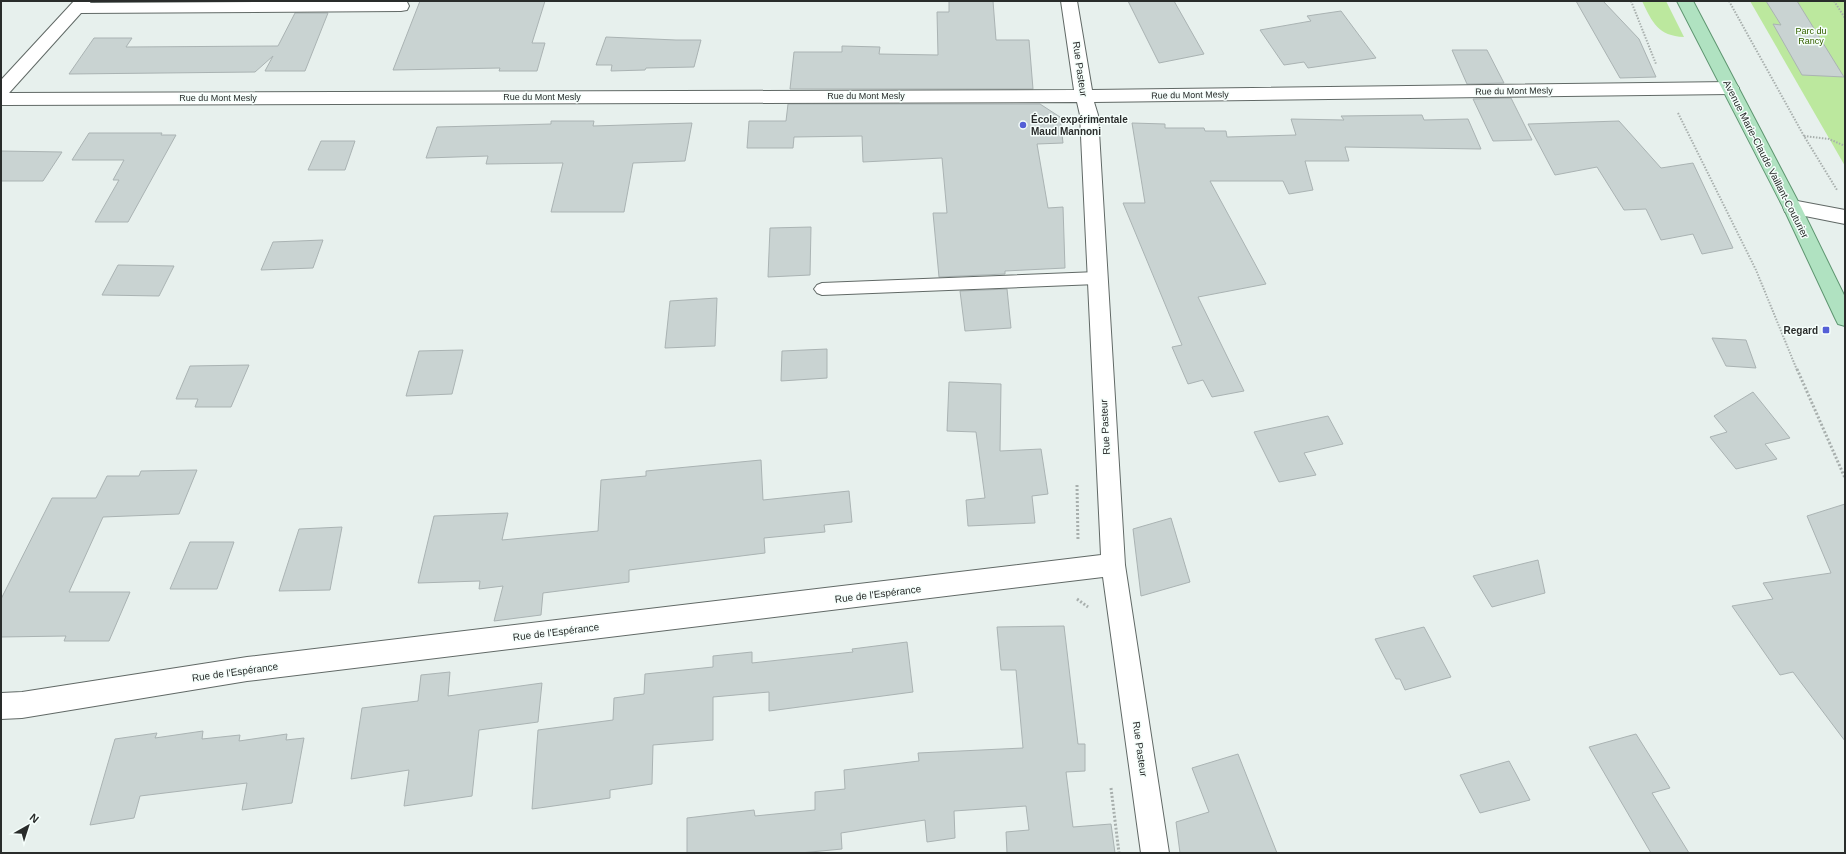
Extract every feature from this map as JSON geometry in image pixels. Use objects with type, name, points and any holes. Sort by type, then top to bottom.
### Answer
[{"type":"main road","name":"Avenue Marie-Claude Vaillant-Couturier","points":[[1685,1],[1792,207],[1845,318]]},
{"type":"street","name":"Rue Pasteur","points":[[1069,1],[1075,32],[1080,81],[1089,115],[1113,565],[1156,853]]},
{"type":"street","points":[[1,91],[79,5],[401,6]]},
{"type":"street","name":"Rue du Mont Mesly","points":[[1,99],[1083,96],[1730,88]]},
{"type":"street","points":[[1792,207],[1845,217]]},
{"type":"street","name":"Rue de l'Espérance","points":[[1,706],[22,705],[255,668],[1113,565]]},
{"type":"lane","points":[[822,290],[1097,278]]},
{"type":"path","points":[[1631,1],[1657,67]]},
{"type":"path","points":[[1729,1],[1804,136],[1838,191]]},
{"type":"path","points":[[1834,1],[1845,18]]},
{"type":"path","points":[[1677,111],[1756,270],[1810,400],[1845,478]]},
{"type":"path","points":[[1804,136],[1829,139],[1845,146]]},
{"type":"path","points":[[1074,597],[1089,608]]},
{"type":"path","points":[[1110,782],[1119,853]]},
{"type":"green space","points":[[1642,1],[1666,1],[1684,37],[1675,36],[1662,31],[1649,15]]},
{"type":"green space","name":"Parc du Rancy","points":[[1750,1],[1845,1],[1845,166]]},
{"type":"building","points":[[420,1],[545,1],[532,43],[545,43],[537,71],[499,71],[500,68],[393,70]]},
{"type":"building","points":[[949,1],[993,1],[996,40],[1029,40],[1033,89],[790,89],[794,52],[842,52],[842,46],[880,47],[879,54],[938,55],[937,12],[949,12]]},
{"type":"building","points":[[1128,1],[1174,1],[1204,54],[1159,63]]},
{"type":"building","points":[[1576,1],[1603,1],[1639,39],[1656,77],[1620,78]]},
{"type":"building","points":[[1766,1],[1797,1],[1844,77],[1802,75],[1773,24],[1781,25]]},
{"type":"building","points":[[1341,11],[1376,58],[1308,68],[1304,62],[1284,65],[1260,30],[1311,21],[1307,16]]},
{"type":"building","points":[[295,13],[328,13],[305,71],[265,71],[273,56],[255,72],[69,74],[94,38],[132,38],[126,47],[278,46]]},
{"type":"building","points":[[606,37],[701,40],[694,67],[646,68],[645,70],[611,71],[612,65],[596,65]]},
{"type":"building","points":[[1452,50],[1487,50],[1504,83],[1467,84]]},
{"type":"building","points":[[1511,98],[1532,140],[1493,141],[1473,99]]},
{"type":"building","points":[[788,104],[1040,104],[1060,117],[1063,143],[1037,144],[1048,208],[1063,207],[1065,268],[1005,271],[1005,274],[939,277],[933,213],[947,213],[942,158],[863,162],[862,136],[794,137],[793,148],[747,148],[749,121],[786,121]]},
{"type":"building","points":[[1422,115],[1424,120],[1468,119],[1481,149],[1345,147],[1349,161],[1305,161],[1313,190],[1289,194],[1283,181],[1210,181],[1266,284],[1198,297],[1244,391],[1212,397],[1203,380],[1188,384],[1172,347],[1182,345],[1123,203],[1145,203],[1132,123],[1165,124],[1165,128],[1204,128],[1205,131],[1226,131],[1227,137],[1296,135],[1291,119],[1344,120],[1341,116]]},
{"type":"building","points":[[551,121],[594,121],[593,126],[692,123],[685,161],[633,163],[624,212],[551,212],[563,163],[486,164],[488,156],[426,158],[437,127],[551,124]]},
{"type":"building","points":[[1619,121],[1661,168],[1693,163],[1733,248],[1702,254],[1693,234],[1661,240],[1646,209],[1624,210],[1597,167],[1555,175],[1528,124]]},
{"type":"building","points":[[89,133],[162,133],[161,135],[176,135],[128,222],[95,222],[119,180],[113,180],[124,160],[72,160]]},
{"type":"building","points":[[321,141],[355,141],[345,170],[308,170]]},
{"type":"building","points":[[1,151],[62,152],[43,181],[1,181]]},
{"type":"building","points":[[811,227],[810,275],[768,277],[770,228]]},
{"type":"building","points":[[323,240],[313,268],[261,270],[273,242]]},
{"type":"building","points":[[118,265],[174,266],[159,296],[102,295]]},
{"type":"building","points":[[1007,289],[1011,328],[965,331],[960,291]]},
{"type":"building","points":[[717,298],[715,346],[665,348],[670,301]]},
{"type":"building","points":[[1712,338],[1746,340],[1756,368],[1726,366]]},
{"type":"building","points":[[827,349],[827,378],[781,381],[782,351]]},
{"type":"building","points":[[463,350],[452,394],[406,396],[419,351]]},
{"type":"building","points":[[249,365],[231,407],[195,407],[198,399],[176,399],[190,366]]},
{"type":"building","points":[[949,382],[1001,384],[1000,451],[1041,449],[1048,494],[1032,496],[1035,523],[968,526],[966,500],[985,498],[976,432],[947,431]]},
{"type":"building","points":[[1753,392],[1790,438],[1765,444],[1777,459],[1736,469],[1710,437],[1727,432],[1714,416]]},
{"type":"building","points":[[1328,416],[1343,444],[1304,453],[1316,475],[1279,482],[1254,432]]},
{"type":"building","points":[[761,460],[763,500],[849,491],[852,522],[824,525],[825,532],[764,538],[765,553],[629,570],[629,582],[543,593],[541,615],[494,621],[503,586],[479,589],[480,581],[418,583],[434,516],[508,513],[502,540],[598,531],[601,480],[646,476],[646,471]]},
{"type":"building","points":[[197,470],[179,514],[103,517],[69,592],[130,592],[109,641],[64,641],[66,636],[1,637],[1,599],[52,498],[96,498],[107,476],[139,476],[141,471]]},
{"type":"building","points":[[1845,504],[1845,741],[1793,672],[1780,675],[1732,606],[1773,599],[1763,583],[1831,573],[1807,516]]},
{"type":"building","points":[[1171,518],[1190,582],[1141,596],[1133,529]]},
{"type":"building","points":[[342,527],[330,590],[279,591],[299,529]]},
{"type":"building","points":[[190,542],[234,542],[217,589],[170,589]]},
{"type":"building","points":[[1538,560],[1545,593],[1492,607],[1473,576]]},
{"type":"building","points":[[1064,626],[1078,744],[1085,744],[1085,771],[1066,772],[1073,827],[1111,824],[1115,853],[1007,853],[1006,832],[1029,830],[1026,806],[954,811],[955,838],[927,842],[925,820],[841,833],[842,849],[800,853],[687,853],[687,818],[754,810],[755,816],[815,810],[815,792],[845,789],[844,770],[919,761],[918,753],[1023,748],[1016,670],[1001,670],[997,627]]},
{"type":"building","points":[[1424,627],[1451,677],[1405,690],[1400,679],[1396,679],[1375,639]]},
{"type":"building","points":[[907,642],[913,692],[769,711],[769,692],[713,697],[713,740],[653,745],[652,784],[610,790],[610,798],[532,809],[538,730],[613,720],[614,698],[644,694],[645,674],[713,667],[713,656],[752,652],[752,663],[853,652],[852,649]]},
{"type":"building","points":[[450,672],[448,696],[542,683],[538,722],[479,730],[472,796],[404,806],[409,770],[351,779],[362,708],[418,701],[421,675]]},
{"type":"building","points":[[203,731],[202,739],[240,735],[239,741],[287,734],[286,740],[304,738],[292,803],[242,810],[247,783],[140,796],[134,818],[90,825],[115,739],[157,733],[155,738]]},
{"type":"building","points":[[1636,734],[1670,788],[1652,793],[1689,853],[1651,853],[1589,747]]},
{"type":"building","points":[[1238,754],[1277,853],[1180,853],[1176,822],[1209,812],[1192,768]]},
{"type":"building","points":[[1509,761],[1530,800],[1480,813],[1460,775]]},
{"type":"place","name":"École expérimentale Maud Mannoni","points":[[1023,125]]},
{"type":"place","name":"Regard","points":[[1826,330]]}]
